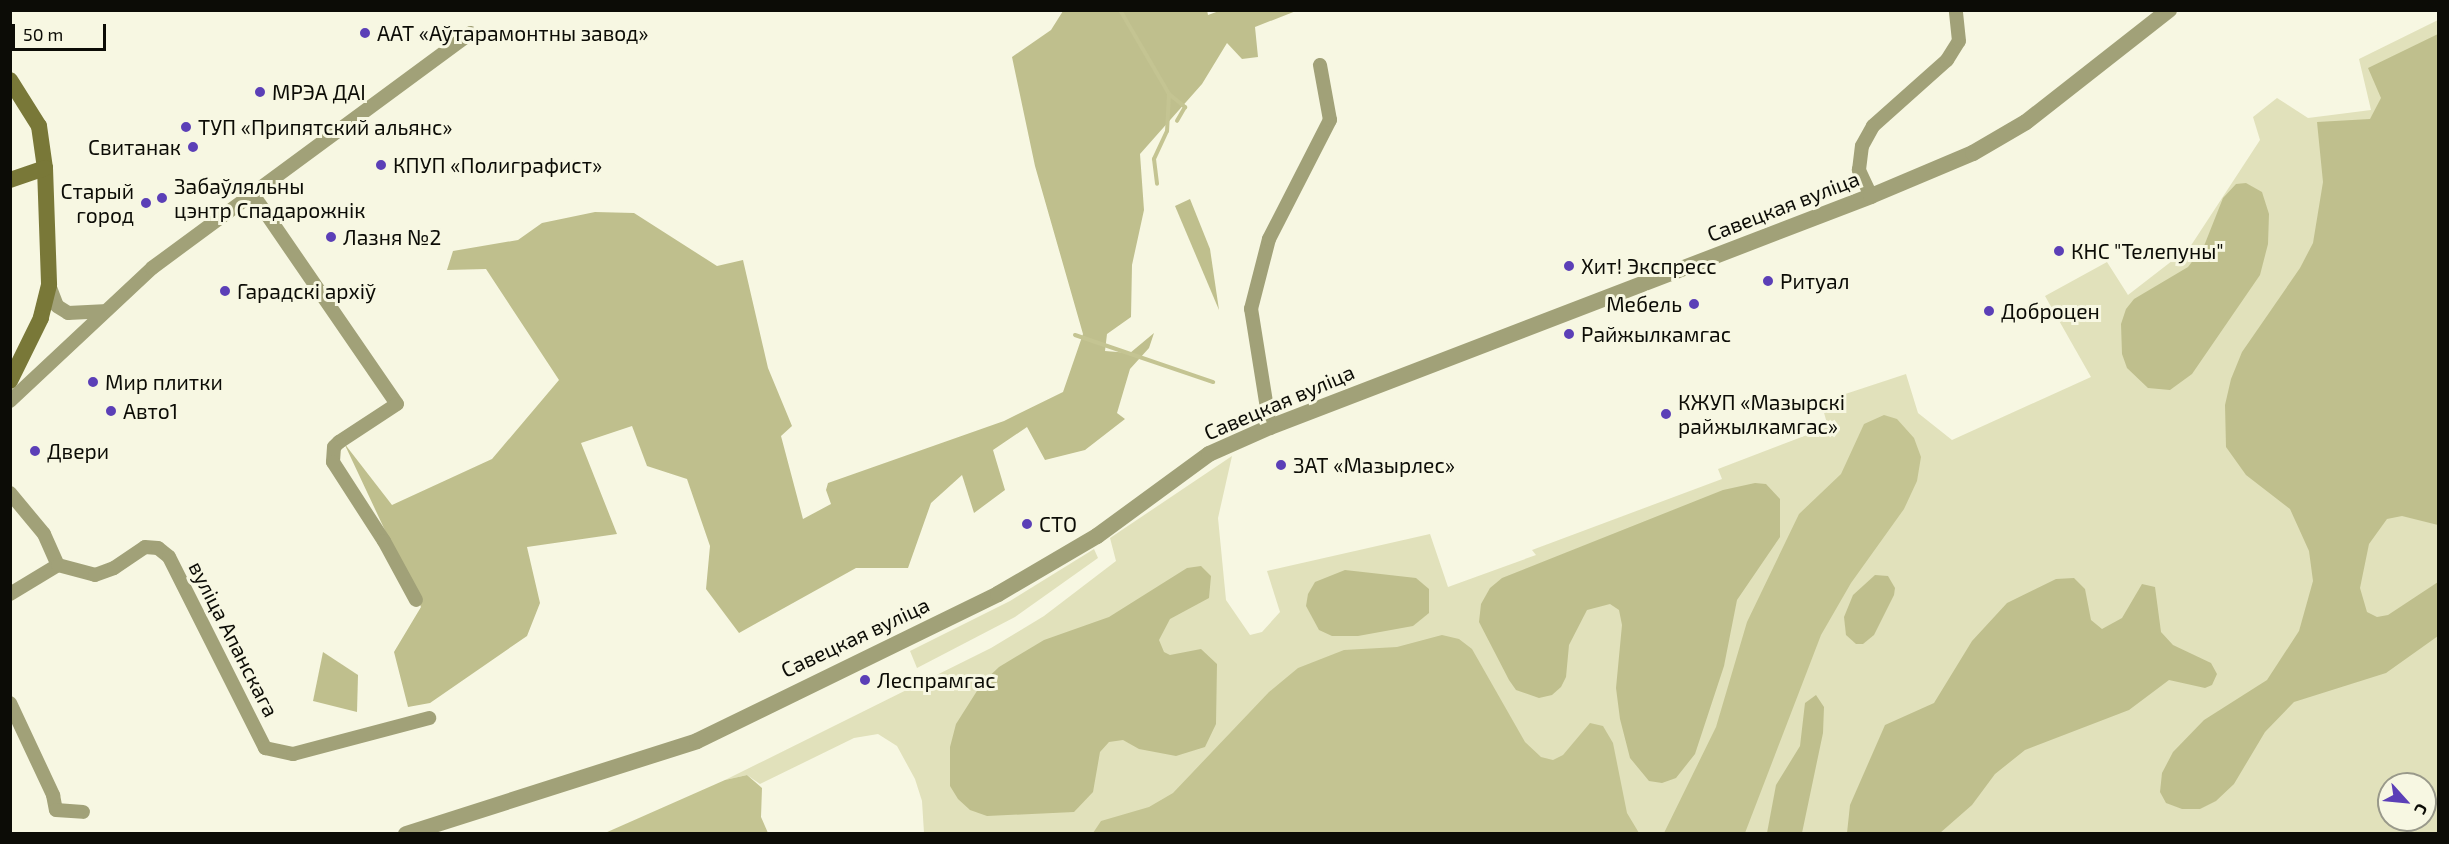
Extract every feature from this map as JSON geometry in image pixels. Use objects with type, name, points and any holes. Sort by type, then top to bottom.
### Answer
[{"type":"main road","points":[[10,81],[39,126],[45,168],[49,285],[41,318],[10,381]]},
{"type":"main road","points":[[10,180],[45,168]]},
{"type":"street","points":[[1871,196],[1858,170],[1862,146],[1873,126],[1947,60],[1959,41],[1956,10]]},
{"type":"street","name":"Савецкая вуліца","points":[[406,834],[697,741],[998,594],[1097,536],[1209,454],[1270,427],[1871,196],[1973,153],[2026,122],[2169,10]]},
{"type":"street","points":[[10,401],[103,311],[152,268],[254,196],[471,33]]},
{"type":"street","points":[[1270,427],[1251,309],[1269,239],[1330,120],[1320,64]]},
{"type":"street","points":[[254,196],[397,404],[339,442],[334,447],[333,462],[384,541],[416,600]]},
{"type":"street","points":[[49,285],[57,306],[69,313],[103,311]]},
{"type":"street","points":[[10,493],[44,534],[58,565],[10,594]]},
{"type":"street","name":"вуліца Апанскага","points":[[58,565],[95,575],[114,568],[145,547],[158,548],[169,557],[265,748],[272,752],[293,754],[429,718]]},
{"type":"street","points":[[10,703],[53,795],[56,810],[83,812]]},
{"type":"shaded area","points":[[1207,10],[1208,15],[1219,11],[1296,11],[1255,27],[1258,57],[1242,59],[1227,43],[1202,84],[1140,154],[1144,210],[1132,265],[1131,317],[1107,334],[1105,351],[1130,353],[1154,333],[1149,348],[1130,369],[1117,413],[1125,419],[1085,450],[1045,460],[1027,427],[993,450],[1005,490],[974,513],[962,475],[931,503],[908,568],[856,568],[739,633],[706,589],[710,546],[687,479],[647,466],[632,426],[581,443],[617,534],[527,547],[540,603],[527,636],[430,703],[408,707],[394,652],[421,607],[344,443],[392,505],[492,459],[559,380],[486,269],[447,270],[453,251],[518,240],[542,223],[595,212],[634,213],[717,266],[743,260],[768,368],[792,426],[781,436],[803,519],[831,504],[826,490],[828,483],[1004,421],[1063,392],[1083,334],[1035,166],[1012,57],[1051,30],[1063,11]]},
{"type":"shaded area","points":[[2438,20],[2438,833],[924,833],[922,801],[915,779],[897,746],[878,734],[854,738],[760,784],[747,775],[725,780],[991,648],[1044,616],[1116,561],[1110,538],[1232,456],[1218,518],[1226,600],[1250,635],[1262,632],[1280,612],[1267,571],[1430,534],[1448,587],[1536,555],[1532,550],[1722,479],[1718,469],[1828,427],[1821,402],[1906,374],[1918,413],[1952,440],[2091,377],[2045,296],[2107,262],[2128,295],[2190,247],[2260,140],[2253,117],[2277,98],[2308,118],[2371,110],[2359,59]]},
{"type":"shaded area","points":[[2438,34],[2438,525],[2402,516],[2387,519],[2369,544],[2360,588],[2367,612],[2377,617],[2388,615],[2438,582],[2438,636],[2386,673],[2294,702],[2265,732],[2234,784],[2216,801],[2200,809],[2182,809],[2166,803],[2160,792],[2162,773],[2173,752],[2204,720],[2267,680],[2299,631],[2313,581],[2309,551],[2290,509],[2246,475],[2226,447],[2225,405],[2231,379],[2242,352],[2300,268],[2313,243],[2323,182],[2317,122],[2370,119],[2381,98],[2368,68]]},
{"type":"shaded area","points":[[2246,183],[2262,192],[2269,214],[2268,244],[2260,275],[2192,374],[2170,390],[2148,388],[2127,368],[2122,354],[2121,324],[2126,309],[2134,299],[2188,267],[2204,246],[2223,198],[2236,184]]},
{"type":"shaded area","points":[[1190,199],[1210,249],[1219,310],[1175,206]]},
{"type":"shaded area","points":[[1884,415],[1897,419],[1914,438],[1921,457],[1917,481],[1904,509],[1851,583],[1821,635],[1745,833],[1664,833],[1716,727],[1747,622],[1799,514],[1841,474],[1864,424]]},
{"type":"shaded area","points":[[1755,483],[1766,484],[1780,499],[1780,537],[1737,600],[1724,666],[1695,754],[1676,778],[1662,783],[1649,781],[1630,758],[1620,719],[1616,688],[1622,625],[1619,610],[1610,604],[1587,610],[1569,645],[1566,677],[1561,687],[1552,695],[1539,698],[1516,690],[1509,680],[1479,622],[1481,604],[1490,588],[1502,578],[1723,490]]},
{"type":"shaded area","points":[[1094,549],[1098,558],[1015,617],[917,668],[910,651],[1010,601]]},
{"type":"shaded area","points":[[1201,566],[1211,576],[1209,598],[1170,619],[1159,640],[1164,652],[1170,655],[1201,649],[1217,664],[1216,724],[1205,747],[1176,756],[1139,749],[1123,740],[1109,742],[1100,752],[1093,792],[1074,812],[987,816],[970,810],[958,799],[950,786],[950,747],[956,724],[982,683],[999,667],[1044,640],[1109,617],[1187,568]]},
{"type":"shaded area","points":[[1345,570],[1416,578],[1429,589],[1429,613],[1413,626],[1358,636],[1332,636],[1319,630],[1306,606],[1308,594],[1315,582]]},
{"type":"shaded area","points":[[1875,575],[1888,576],[1895,588],[1894,595],[1874,635],[1863,644],[1856,644],[1846,635],[1844,617],[1853,595]]},
{"type":"shaded area","points":[[2074,578],[2085,589],[2091,620],[2102,629],[2122,618],[2142,584],[2155,587],[2161,632],[2173,645],[2211,663],[2217,674],[2212,685],[2205,688],[2169,680],[2129,710],[2025,750],[1995,774],[1972,805],[1940,833],[1847,833],[1850,805],[1885,725],[1934,703],[1972,641],[2007,603],[2056,579]]},
{"type":"shaded area","points":[[1442,635],[1459,639],[1472,649],[1525,742],[1541,757],[1553,760],[1563,755],[1590,723],[1603,726],[1613,743],[1627,813],[1639,833],[1093,833],[1101,821],[1149,807],[1173,793],[1269,692],[1298,668],[1344,650],[1397,647]]},
{"type":"shaded area","points":[[323,652],[358,675],[357,712],[313,701]]},
{"type":"shaded area","points":[[1816,695],[1824,707],[1823,733],[1802,833],[1767,833],[1776,785],[1800,746],[1805,703]]},
{"type":"shaded area","points":[[747,775],[762,788],[761,817],[768,833],[605,833],[725,780]]},
{"type":"waterway","points":[[1120,10],[1169,94],[1167,131],[1154,159],[1157,184]]},
{"type":"waterway","points":[[1169,94],[1185,107],[1177,121]]},
{"type":"waterway","points":[[1075,335],[1213,382]]},
{"type":"place","name":"ААТ «Аўтарамонтны завод»","points":[[365,33]]},
{"type":"place","name":"МРЭА ДАІ","points":[[260,92]]},
{"type":"place","name":"ТУП «Припятский альянс»","points":[[186,127]]},
{"type":"place","name":"Свитанак","points":[[193,147]]},
{"type":"place","name":"КПУП «Полиграфист»","points":[[381,165]]},
{"type":"place","name":"Забаўляльны цэнтр Спадарожнік","points":[[162,198]]},
{"type":"place","name":"Старый город","points":[[146,203]]},
{"type":"place","name":"Лазня №2","points":[[331,237]]},
{"type":"place","name":"КНС \"Телепуны\"","points":[[2059,251]]},
{"type":"place","name":"Хит! Экспресс","points":[[1569,266]]},
{"type":"place","name":"Ритуал","points":[[1768,281]]},
{"type":"place","name":"Гарадскі архіў","points":[[225,291]]},
{"type":"place","name":"Мебель","points":[[1694,304]]},
{"type":"place","name":"Доброцен","points":[[1989,311]]},
{"type":"place","name":"Райжылкамгас","points":[[1569,334]]},
{"type":"place","name":"Мир плитки","points":[[93,382]]},
{"type":"place","name":"Авто1","points":[[111,411]]},
{"type":"place","name":"КЖУП «Мазырскі райжылкамгас»","points":[[1666,414]]},
{"type":"place","name":"Двери","points":[[35,451]]},
{"type":"place","name":"ЗАТ «Мазырлес»","points":[[1281,465]]},
{"type":"place","name":"СТО","points":[[1027,524]]},
{"type":"place","name":"Леспрамгас","points":[[865,680]]}]
